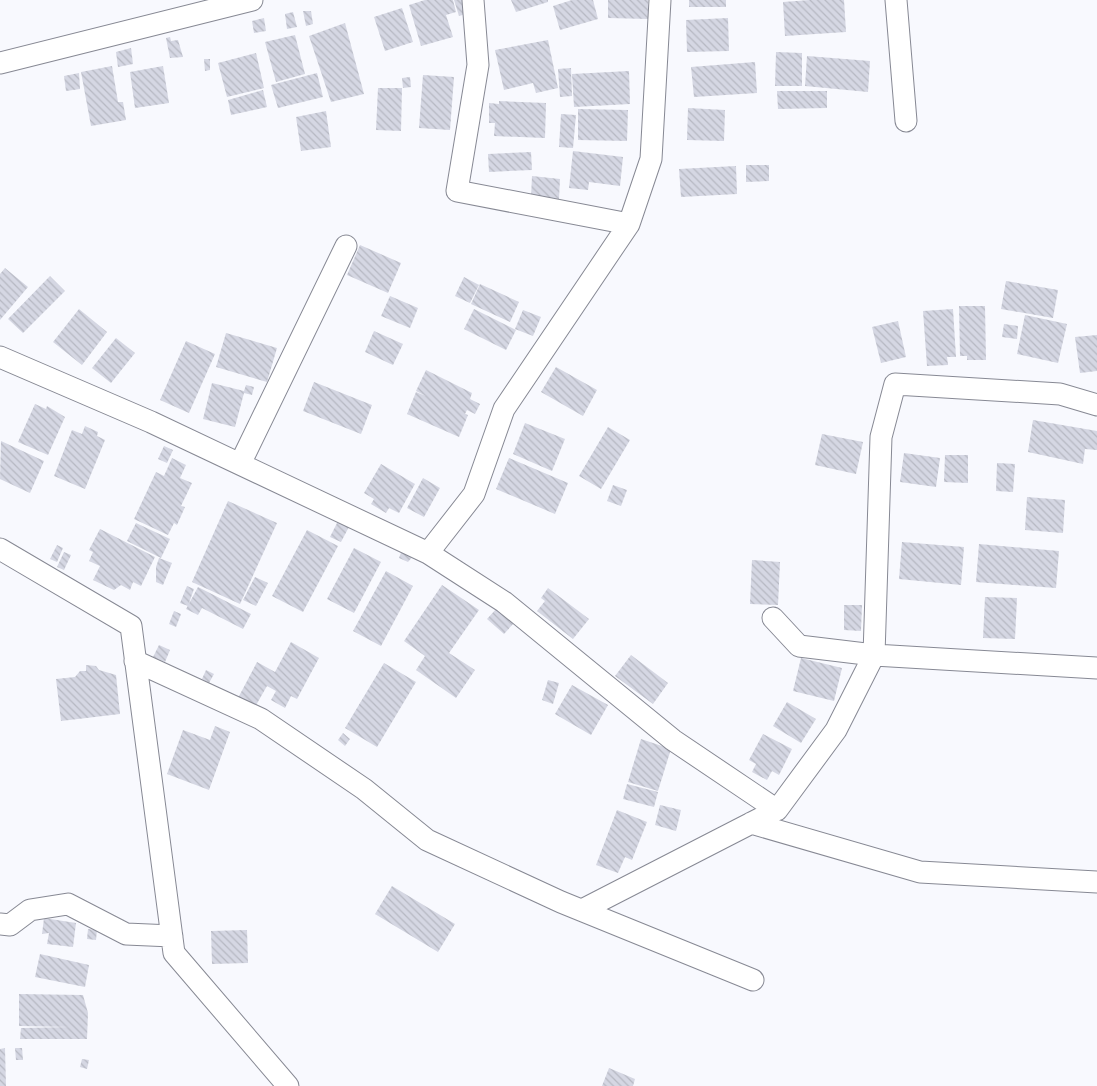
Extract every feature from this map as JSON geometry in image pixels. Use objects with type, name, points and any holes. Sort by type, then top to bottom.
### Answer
[{"type":"street","points":[[0,63],[200,6],[252,0]]},
{"type":"street","points":[[473,0],[478,65],[458,191],[629,224]]},
{"type":"street","points":[[428,553],[474,494],[504,409],[629,224],[651,159],[660,0]]},
{"type":"street","points":[[896,0],[906,121]]},
{"type":"street","points":[[240,464],[346,246]]},
{"type":"street","points":[[0,357],[151,422],[428,553],[504,602],[673,740],[777,810]]},
{"type":"street","points":[[582,910],[777,810],[836,730],[874,655],[881,438],[894,384],[1060,394],[1097,405]]},
{"type":"street","points":[[0,549],[131,626],[174,953],[288,1086]]},
{"type":"street","points":[[773,618],[799,646],[874,655],[1097,668]]},
{"type":"street","points":[[136,661],[261,719],[364,789],[427,840],[582,910],[753,980]]},
{"type":"street","points":[[751,822],[920,872],[1097,882]]},
{"type":"street","points":[[0,924],[10,925],[30,910],[68,904],[126,934],[172,936]]},
{"type":"building","points":[[425,0],[453,0],[456,12],[446,15],[453,37],[421,46],[409,5]]},
{"type":"building","points":[[454,0],[466,0],[470,13],[459,16]]},
{"type":"building","points":[[511,0],[548,0],[548,2],[516,12]]},
{"type":"building","points":[[572,0],[593,0],[598,19],[560,30],[553,6]]},
{"type":"building","points":[[608,0],[648,0],[648,19],[608,18]]},
{"type":"building","points":[[689,0],[726,0],[726,7],[689,7]]},
{"type":"building","points":[[844,0],[846,32],[785,36],[783,2]]},
{"type":"building","points":[[402,8],[413,42],[385,51],[374,17]]},
{"type":"building","points":[[303,11],[311,11],[313,24],[306,26]]},
{"type":"building","points":[[293,12],[297,27],[287,29],[285,14]]},
{"type":"building","points":[[264,18],[266,31],[254,33],[252,21]]},
{"type":"building","points":[[728,18],[729,51],[687,52],[686,20]]},
{"type":"building","points":[[345,23],[364,94],[331,102],[309,36]]},
{"type":"building","points":[[295,35],[305,74],[276,82],[265,42]]},
{"type":"building","points":[[170,37],[171,41],[178,40],[183,57],[170,58],[166,38]]},
{"type":"building","points":[[548,40],[558,88],[536,93],[533,83],[504,90],[495,50]]},
{"type":"building","points":[[131,48],[133,64],[118,67],[116,52]]},
{"type":"building","points":[[776,52],[802,53],[802,86],[775,86]]},
{"type":"building","points":[[256,53],[264,88],[227,97],[218,63]]},
{"type":"building","points":[[807,56],[870,61],[868,92],[805,86]]},
{"type":"building","points":[[204,59],[210,59],[210,70],[205,71]]},
{"type":"building","points":[[755,62],[757,93],[694,97],[691,67]]},
{"type":"building","points":[[112,66],[118,102],[123,102],[126,120],[91,126],[81,72]]},
{"type":"building","points":[[163,66],[169,103],[135,108],[130,72]]},
{"type":"building","points":[[571,68],[572,96],[560,97],[558,69]]},
{"type":"building","points":[[629,71],[630,104],[574,107],[572,74]]},
{"type":"building","points":[[79,73],[80,89],[66,91],[64,76]]},
{"type":"building","points":[[317,73],[323,97],[278,108],[271,85]]},
{"type":"building","points":[[423,75],[454,77],[450,130],[419,128]]},
{"type":"building","points":[[410,77],[411,87],[403,88],[402,78]]},
{"type":"building","points":[[378,88],[402,88],[401,131],[376,130]]},
{"type":"building","points":[[263,90],[267,107],[231,115],[228,100]]},
{"type":"building","points":[[777,91],[827,91],[827,108],[778,109]]},
{"type":"building","points":[[499,101],[546,103],[545,138],[494,136],[495,123],[489,123],[489,103],[499,104]]},
{"type":"building","points":[[688,108],[725,110],[724,141],[687,140]]},
{"type":"building","points":[[578,109],[628,110],[627,141],[578,140]]},
{"type":"building","points":[[326,111],[331,147],[301,151],[296,117]]},
{"type":"building","points":[[561,114],[576,115],[573,148],[559,147]]},
{"type":"building","points":[[573,151],[623,157],[620,186],[589,182],[588,190],[569,188]]},
{"type":"building","points":[[531,152],[532,170],[489,172],[488,154]]},
{"type":"building","points":[[746,165],[769,165],[769,181],[746,182]]},
{"type":"building","points":[[736,166],[737,194],[681,197],[679,169]]},
{"type":"building","points":[[532,176],[560,179],[559,199],[531,197]]},
{"type":"building","points":[[360,245],[401,263],[388,293],[347,275]]},
{"type":"building","points":[[5,268],[28,287],[0,320],[0,274]]},
{"type":"building","points":[[50,276],[65,291],[23,333],[8,319]]},
{"type":"building","points":[[464,277],[479,285],[470,303],[455,296]]},
{"type":"building","points":[[1006,281],[1058,290],[1053,318],[1001,309]]},
{"type":"building","points":[[480,284],[519,302],[510,322],[471,304]]},
{"type":"building","points":[[390,296],[418,308],[410,328],[381,316]]},
{"type":"building","points":[[959,306],[985,306],[986,360],[967,360],[967,356],[960,356]]},
{"type":"building","points":[[79,309],[107,332],[82,365],[53,342]]},
{"type":"building","points":[[474,309],[516,330],[506,350],[464,329]]},
{"type":"building","points":[[953,309],[956,357],[947,357],[948,365],[927,366],[923,311]]},
{"type":"building","points":[[523,310],[541,317],[533,336],[515,329]]},
{"type":"building","points":[[1025,315],[1067,324],[1058,363],[1017,354]]},
{"type":"building","points":[[898,321],[906,357],[881,363],[872,327]]},
{"type":"building","points":[[1004,324],[1018,326],[1017,339],[1002,337]]},
{"type":"building","points":[[374,331],[403,344],[393,365],[365,352]]},
{"type":"building","points":[[226,333],[277,348],[267,382],[216,367]]},
{"type":"building","points":[[1097,335],[1097,371],[1080,373],[1075,337]]},
{"type":"building","points":[[116,338],[135,353],[111,383],[92,368]]},
{"type":"building","points":[[186,341],[215,354],[189,413],[160,400]]},
{"type":"building","points":[[556,367],[597,390],[583,416],[541,392]]},
{"type":"building","points":[[426,370],[472,393],[470,399],[480,404],[475,414],[467,410],[465,414],[468,415],[459,437],[407,414],[416,392],[426,396],[416,391]]},
{"type":"building","points":[[314,382],[372,405],[361,434],[303,411]]},
{"type":"building","points":[[212,383],[244,391],[246,385],[254,387],[252,395],[244,393],[235,427],[203,419]]},
{"type":"building","points":[[35,404],[46,409],[47,406],[65,417],[48,455],[18,442]]},
{"type":"building","points":[[1033,420],[1097,431],[1097,450],[1085,449],[1083,464],[1028,452]]},
{"type":"building","points":[[525,423],[565,439],[552,471],[513,454]]},
{"type":"building","points":[[85,426],[98,432],[97,436],[105,440],[85,489],[54,476],[72,430],[82,434]]},
{"type":"building","points":[[608,427],[630,440],[601,489],[579,476]]},
{"type":"building","points":[[822,434],[863,442],[856,474],[815,465]]},
{"type":"building","points":[[1,441],[44,461],[30,493],[0,479]]},
{"type":"building","points":[[164,446],[173,450],[167,463],[158,459]]},
{"type":"building","points":[[904,453],[940,458],[936,487],[900,482]]},
{"type":"building","points":[[945,455],[968,455],[968,483],[944,482]]},
{"type":"building","points":[[172,458],[186,465],[180,478],[192,483],[181,506],[185,507],[177,525],[174,523],[168,535],[134,519],[156,472],[164,476]]},
{"type":"building","points":[[509,458],[568,483],[555,514],[496,489]]},
{"type":"building","points":[[997,463],[1015,464],[1013,492],[996,491]]},
{"type":"building","points":[[381,464],[415,484],[399,513],[389,508],[386,513],[371,504],[374,499],[364,493]]},
{"type":"building","points":[[423,478],[440,488],[424,517],[407,508]]},
{"type":"building","points":[[613,485],[627,490],[621,506],[607,501]]},
{"type":"building","points":[[1027,497],[1065,500],[1063,533],[1025,530]]},
{"type":"building","points":[[228,501],[277,523],[240,604],[192,582]]},
{"type":"building","points":[[339,519],[350,525],[341,542],[330,537]]},
{"type":"building","points":[[136,523],[170,539],[161,558],[127,541]]},
{"type":"building","points":[[100,529],[155,557],[141,586],[133,582],[130,590],[121,585],[114,590],[93,580],[100,566],[89,561],[93,552],[89,550]]},
{"type":"building","points":[[307,530],[338,546],[303,612],[272,596]]},
{"type":"building","points":[[902,542],[964,547],[961,585],[899,579]]},
{"type":"building","points":[[979,544],[1059,551],[1056,588],[976,582]]},
{"type":"building","points":[[57,545],[63,548],[57,562],[50,559]]},
{"type":"building","points":[[354,548],[381,562],[354,613],[327,599]]},
{"type":"building","points":[[402,550],[414,555],[408,562],[399,558]]},
{"type":"building","points":[[64,552],[71,555],[64,570],[57,567]]},
{"type":"building","points":[[159,558],[172,563],[163,585],[156,582],[156,567]]},
{"type":"building","points":[[752,560],[780,562],[778,605],[750,604]]},
{"type":"building","points":[[386,571],[413,586],[381,646],[353,631]]},
{"type":"building","points":[[255,577],[268,583],[256,606],[243,600]]},
{"type":"building","points":[[442,585],[479,610],[449,653],[475,670],[456,698],[416,670],[425,656],[404,641]]},
{"type":"building","points":[[187,586],[194,589],[188,606],[180,603]]},
{"type":"building","points":[[198,587],[251,614],[243,629],[202,608],[198,615],[186,609]]},
{"type":"building","points":[[548,588],[589,619],[573,639],[537,611],[545,601],[541,598]]},
{"type":"building","points":[[985,597],[1017,598],[1015,639],[983,638]]},
{"type":"building","points":[[844,605],[862,605],[861,631],[844,630]]},
{"type":"building","points":[[497,608],[514,623],[504,634],[487,619]]},
{"type":"building","points":[[174,611],[181,614],[176,627],[169,624]]},
{"type":"building","points":[[291,642],[319,658],[297,699],[291,696],[285,708],[271,700],[276,691],[267,686],[255,707],[238,698],[257,662],[275,672]]},
{"type":"building","points":[[159,645],[170,650],[165,662],[153,657]]},
{"type":"building","points":[[631,655],[668,683],[653,704],[615,676]]},
{"type":"building","points":[[801,658],[842,668],[834,701],[793,691]]},
{"type":"building","points":[[384,663],[416,682],[377,747],[345,728]]},
{"type":"building","points":[[86,665],[96,666],[99,670],[116,675],[120,714],[61,721],[56,679],[75,677],[80,671],[86,671]]},
{"type":"building","points":[[206,670],[214,674],[209,683],[202,679]]},
{"type":"building","points":[[548,680],[559,683],[553,704],[542,700]]},
{"type":"building","points":[[572,685],[608,705],[591,735],[555,714]]},
{"type":"building","points":[[787,702],[816,719],[801,743],[773,726]]},
{"type":"building","points":[[215,726],[230,732],[209,790],[167,774],[183,730],[210,740]]},
{"type":"building","points":[[343,733],[350,739],[345,746],[338,740]]},
{"type":"building","points":[[763,734],[792,749],[779,775],[772,771],[767,780],[752,772],[756,764],[749,760]]},
{"type":"building","points":[[641,739],[671,749],[658,791],[628,782]]},
{"type":"building","points":[[627,784],[658,792],[654,807],[623,799]]},
{"type":"building","points":[[660,805],[681,810],[676,831],[655,825]]},
{"type":"building","points":[[617,810],[647,822],[632,860],[625,857],[618,873],[596,865]]},
{"type":"building","points":[[392,886],[455,924],[438,952],[375,914]]},
{"type":"building","points":[[44,918],[76,923],[73,947],[47,944],[49,933],[42,934]]},
{"type":"building","points":[[88,929],[97,930],[96,940],[87,939]]},
{"type":"building","points":[[247,930],[248,963],[212,964],[211,931]]},
{"type":"building","points":[[40,954],[89,965],[85,987],[35,977]]},
{"type":"building","points":[[19,994],[83,995],[88,1013],[87,1039],[20,1039],[21,1028],[70,1027],[19,1026]]},
{"type":"building","points":[[5,1048],[6,1086],[0,1086],[0,1049]]},
{"type":"building","points":[[15,1048],[22,1048],[23,1060],[16,1060]]},
{"type":"building","points":[[82,1059],[89,1060],[87,1069],[80,1067]]},
{"type":"building","points":[[609,1068],[635,1079],[633,1086],[602,1086]]}]
